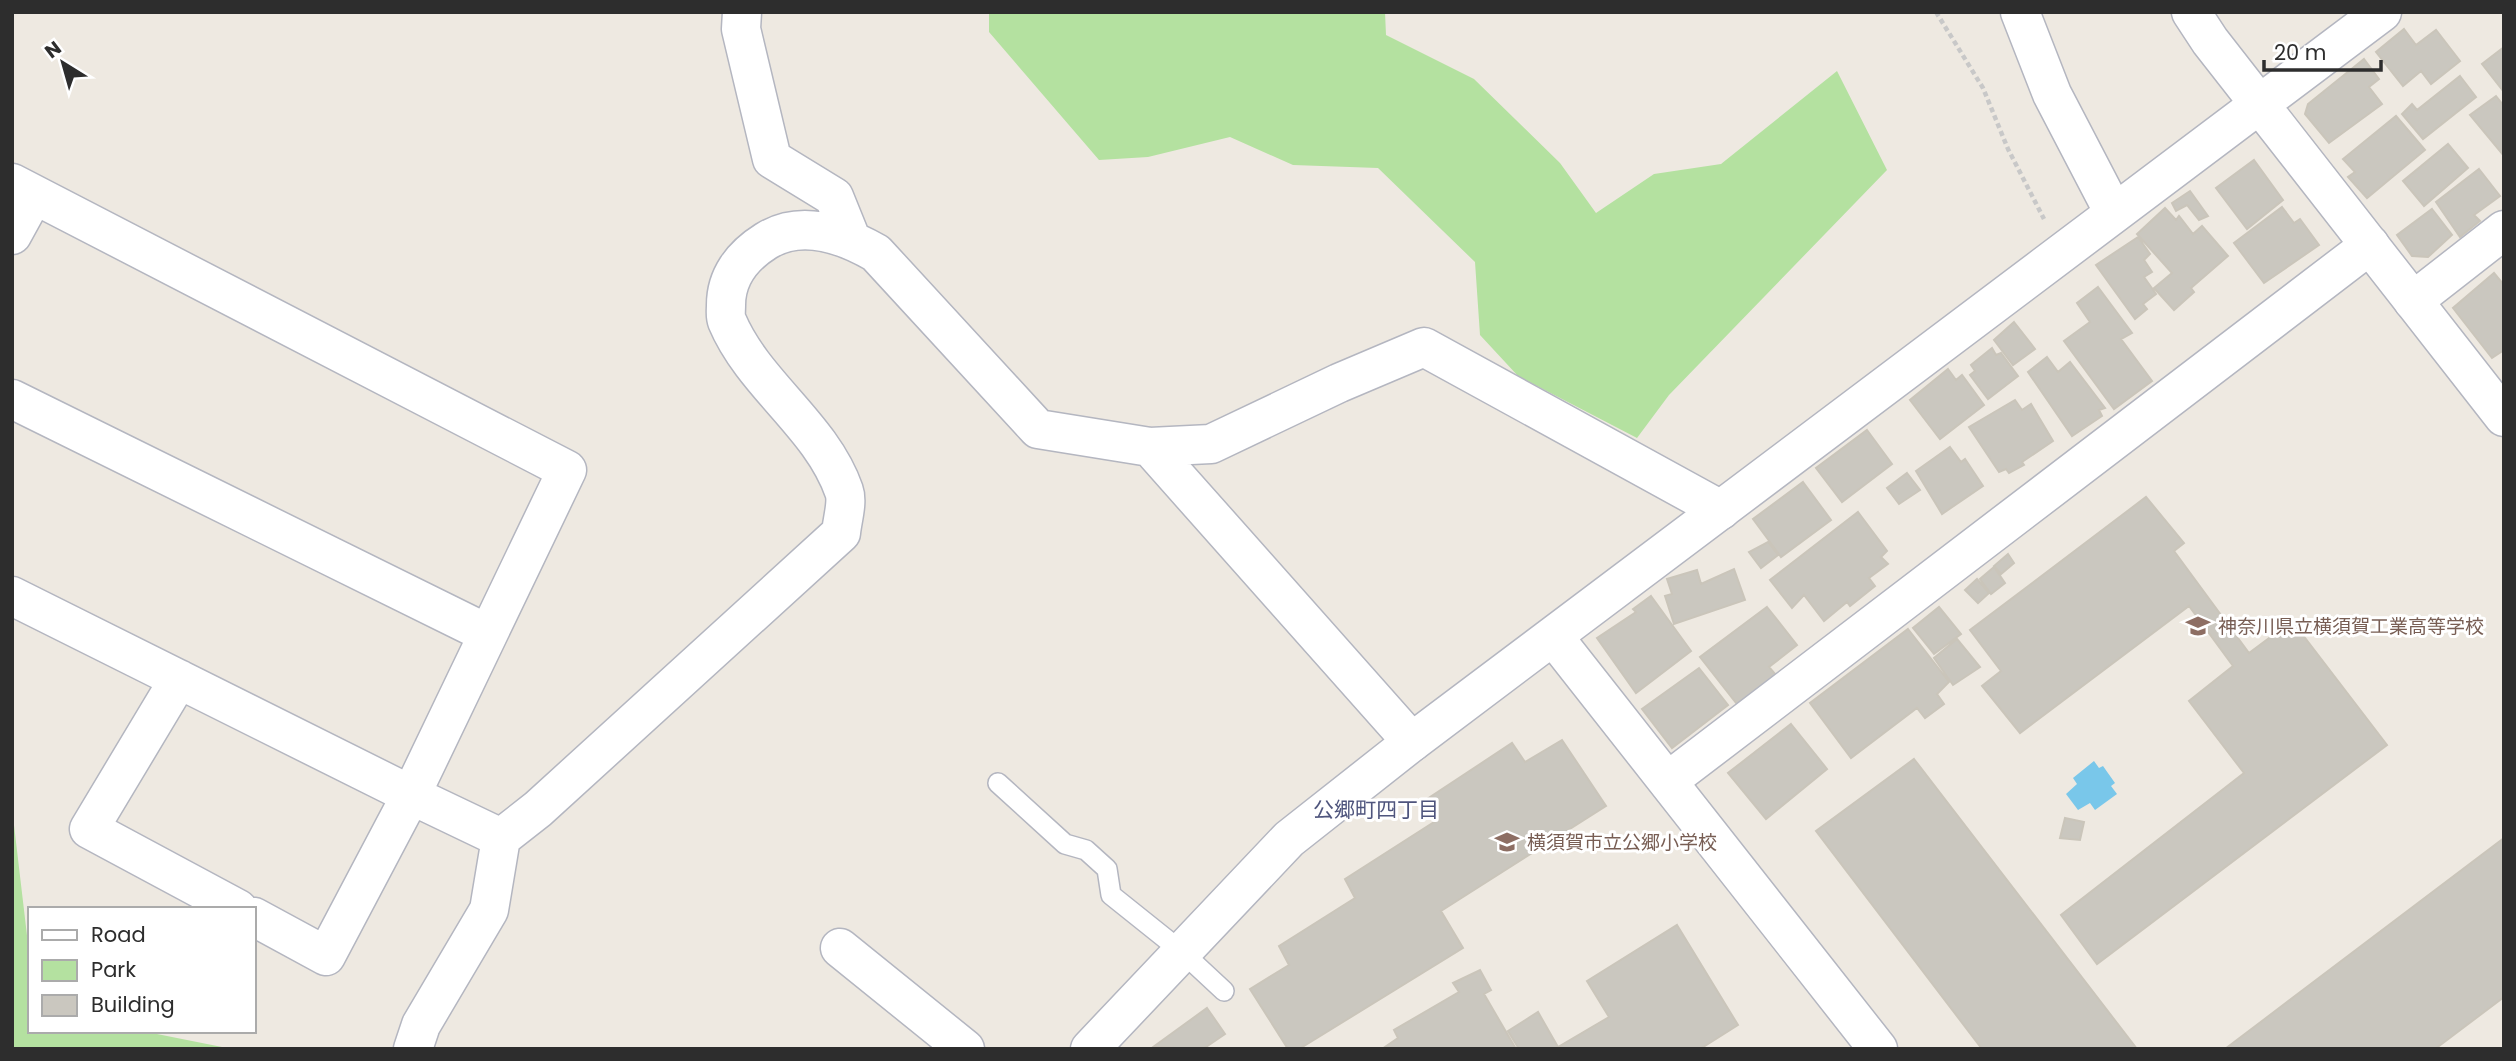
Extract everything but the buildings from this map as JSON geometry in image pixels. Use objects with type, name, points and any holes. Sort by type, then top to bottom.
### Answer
[{"type":"street","points":[[741,12],[741,29],[772,159],[834,197],[851,239]]},
{"type":"street","points":[[2020,12],[2052,94],[2114,213]]},
{"type":"street","points":[[2191,12],[2504,416]]},
{"type":"street","points":[[1090,1049],[1289,839],[1412,742],[2382,12]]},
{"type":"street","points":[[12,235],[23,189],[567,470],[411,795],[326,956],[256,918]]},
{"type":"street","points":[[413,1049],[421,1025],[489,910],[501,838],[548,800],[841,533],[846,494],[827,455],[749,358],[726,319],[726,291],[735,270],[748,254],[768,239],[807,229],[851,239],[876,253],[1038,429],[1150,447],[1212,444],[1339,383],[1424,347],[1721,510]]},
{"type":"street","points":[[2413,301],[2504,230]]},
{"type":"street","points":[[1668,781],[2370,245]]},
{"type":"street","points":[[12,399],[488,634]]},
{"type":"street","points":[[1150,447],[1412,742]]},
{"type":"street","points":[[12,596],[501,838]]},
{"type":"street","points":[[1553,636],[1878,1049]]},
{"type":"street","points":[[179,679],[89,829],[234,907]]},
{"type":"street","points":[[840,948],[965,1049]]},
{"type":"lane","points":[[999,783],[1065,844],[1086,850],[1107,869],[1111,895],[1181,951],[1223,991]]},
{"type":"path","points":[[1936,12],[1983,88],[2008,149],[2062,253]]},
{"type":"green space","points":[[989,12],[1385,12],[1386,35],[1474,79],[1560,163],[1596,213],[1654,174],[1721,164],[1837,71],[1887,170],[1669,395],[1637,438],[1518,376],[1480,335],[1475,262],[1378,168],[1293,165],[1230,137],[1148,157],[1099,160],[989,32]]},
{"type":"green space","points":[[12,808],[28,944],[28,1033],[152,1033],[232,1049],[12,1049]]},
{"type":"water","points":[[2094,761],[2099,768],[2103,766],[2115,783],[2111,786],[2117,794],[2095,810],[2090,803],[2078,810],[2066,794],[2077,784],[2073,778]]},
{"type":"place","name":"神奈川県立横須賀工業高等学校","points":[[2198,626]]},
{"type":"place","name":"横須賀市立公郷小学校","points":[[1507,842]]},
{"type":"district","name":"公郷町四丁目","points":[[1376,810]]}]
